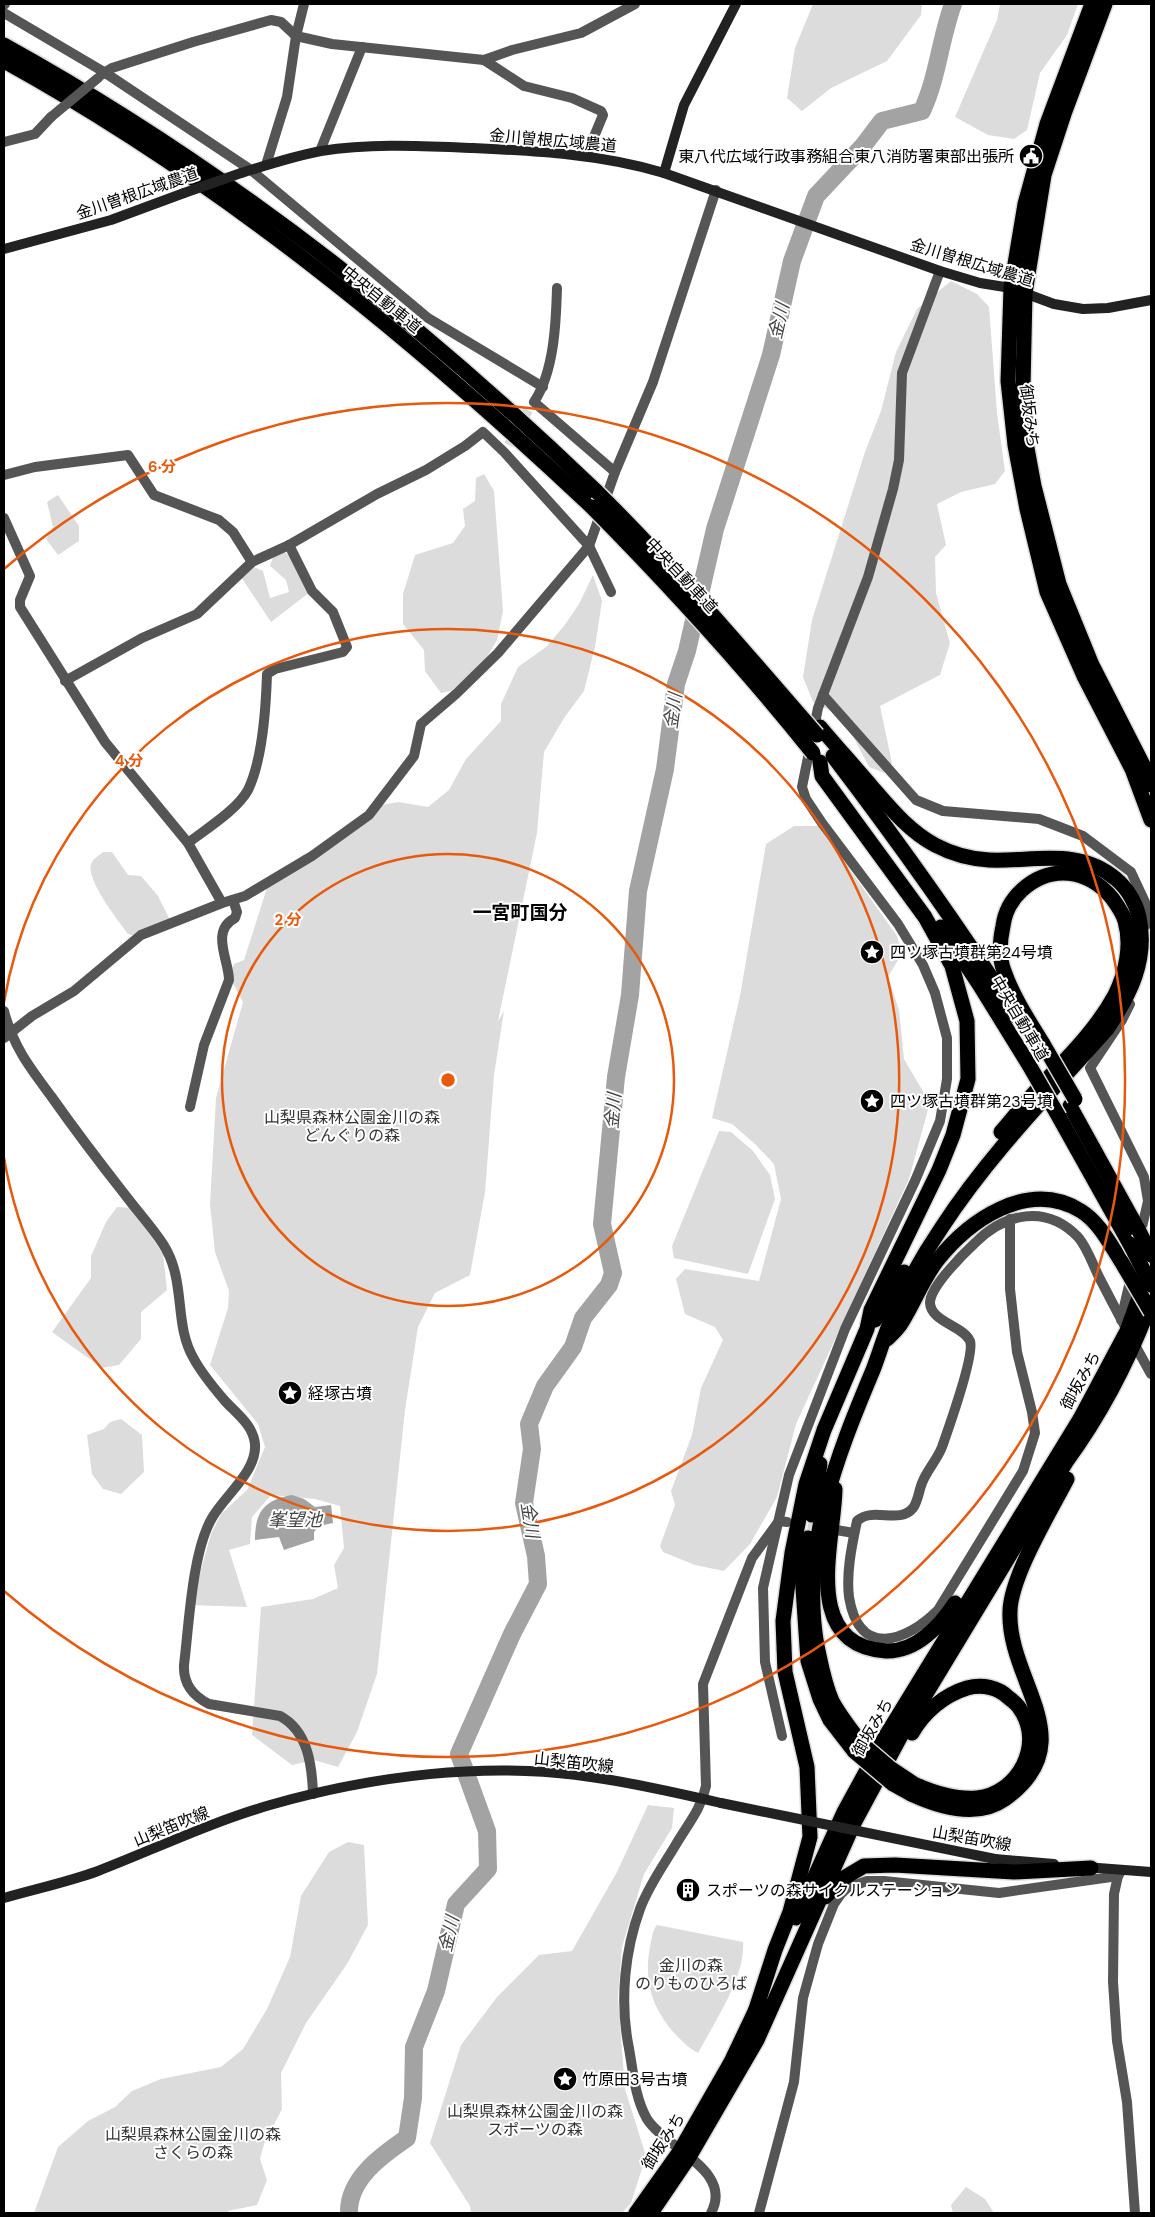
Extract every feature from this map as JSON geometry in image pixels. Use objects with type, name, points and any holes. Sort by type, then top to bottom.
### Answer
[{"type":"highway","name":"御坂みち","points":[[1092,4],[1045,133],[1025,204],[1008,382],[1014,436],[1027,509],[1047,592],[1084,676],[1132,769],[1151,820]]},
{"type":"highway","name":"御坂みち","points":[[1105,4],[1065,111],[1044,175],[1018,291],[1023,386],[1027,448],[1059,584],[1070,616],[1151,785]]},
{"type":"highway","name":"中央自動車道","points":[[4,44],[128,119],[230,186],[414,327],[532,429],[682,579],[796,710],[803,710],[1041,1048],[1072,1102],[1105,1169],[1134,1238],[1151,1285]]},
{"type":"highway","name":"中央自動車道","points":[[4,61],[120,130],[214,193],[316,269],[411,344],[519,439],[592,507],[688,606],[756,683],[817,757],[935,919],[979,984],[1134,1238],[1151,1255]]},
{"type":"highway","points":[[818,731],[902,821],[918,835],[936,846],[967,858],[990,860],[1064,858],[1095,864],[1121,883],[1137,910],[1141,928],[1140,963],[1129,994],[1117,1014],[1107,1029],[1004,1145],[943,1225],[903,1295],[892,1318],[835,1467],[821,1514],[811,1587],[814,1630],[822,1674],[832,1701],[858,1747]]},
{"type":"highway","points":[[756,2009],[775,1950],[790,1912],[810,1837],[807,1767],[785,1672],[782,1621],[792,1553],[806,1484],[824,1430],[867,1329],[872,1310],[940,1170],[953,1135],[968,1079],[967,1021],[952,966],[929,925],[871,840],[822,776],[817,757]]},
{"type":"highway","points":[[867,1329],[879,1315],[942,1209],[967,1175],[1034,1094],[1088,1037],[1115,994],[1126,964],[1128,945],[1125,920],[1117,904],[1102,886],[1084,876],[1064,873],[1047,876],[1030,884],[1014,898],[1005,914],[1000,944],[1003,969],[1041,1048]]},
{"type":"highway","points":[[884,1342],[902,1324],[924,1280],[950,1246],[979,1221],[1008,1205],[1039,1198],[1070,1205],[1082,1212],[1094,1223],[1121,1261],[1151,1312]]},
{"type":"highway","name":"御坂みち","points":[[651,2213],[684,2154],[731,2062],[841,1820],[884,1739],[1080,1419],[1151,1264]]},
{"type":"highway","name":"御坂みち","points":[[636,2213],[684,2154],[757,2040],[831,1873],[865,1803],[904,1730],[953,1648],[1066,1462],[1088,1432],[1135,1345],[1151,1302]]},
{"type":"highway","points":[[835,1467],[834,1502],[826,1563],[828,1598],[834,1619],[848,1638],[868,1650],[892,1651],[925,1638],[1032,1483],[1080,1419]]},
{"type":"highway","points":[[824,1430],[815,1501],[802,1574],[808,1661],[820,1699],[830,1720],[858,1747],[890,1768],[912,1789],[933,1804],[954,1809],[978,1809],[999,1802],[1018,1789],[1032,1774],[1039,1752],[1042,1725],[1019,1664],[1013,1638],[1010,1611],[1015,1583],[1088,1432]]},
{"type":"highway","points":[[865,1803],[887,1776],[914,1729],[929,1710],[952,1692],[979,1685],[1003,1692],[1020,1709],[1030,1733],[1028,1758],[1015,1780],[998,1791],[978,1798],[956,1797],[912,1789]]},
{"type":"highway","points":[[810,1921],[830,1890],[842,1879],[864,1866],[896,1865],[1014,1872],[1091,1868]]},
{"type":"street","points":[[266,165],[287,97],[296,36],[304,4]]},
{"type":"street","points":[[4,142],[35,134],[51,117],[101,75],[193,42],[271,20],[281,22],[296,36],[362,47],[484,60],[512,50],[581,33],[635,4]]},
{"type":"street","points":[[664,173],[684,105],[736,4]]},
{"type":"street","points":[[4,13],[246,171],[428,318],[543,387]]},
{"type":"street","points":[[320,151],[362,47]]},
{"type":"street","points":[[484,60],[524,86],[572,98],[602,111],[603,115],[586,156]]},
{"type":"street","name":"金川曽根広域農道","points":[[4,249],[111,220],[246,171],[320,151],[376,144],[526,150],[630,163],[716,190],[940,271],[980,283],[1018,291],[1054,304],[1083,308],[1108,308],[1151,300]]},
{"type":"street","points":[[7,1036],[32,1016],[74,991],[141,936],[222,903],[245,896],[312,856],[369,815],[414,756],[421,724],[456,694],[498,653],[589,546],[615,472],[654,382],[716,190]]},
{"type":"street","points":[[782,1736],[765,1662],[763,1588],[783,1522],[789,1474],[845,1329],[915,1181],[940,1121],[947,1079],[947,1038],[935,993],[923,965],[898,924],[806,799],[802,787],[818,708],[868,577],[893,489],[899,460],[902,373],[940,271]]},
{"type":"street","points":[[557,288],[556,325],[543,387],[531,406],[615,472]]},
{"type":"street","points":[[65,681],[142,638],[196,614],[252,562],[289,545],[377,494],[426,470],[466,446],[483,432],[507,448],[589,546],[611,592]]},
{"type":"street","points":[[4,475],[35,467],[128,455],[154,495],[219,520],[233,532],[252,562]]},
{"type":"street","points":[[4,518],[30,576],[20,600],[20,607],[105,742],[188,843],[222,903]]},
{"type":"street","points":[[188,843],[229,811],[247,791],[259,747],[266,702],[267,674],[275,669],[344,652],[347,647],[333,612],[312,591],[289,545]]},
{"type":"street","points":[[823,695],[916,800],[943,811],[1039,819],[1083,836],[1130,872],[1145,902],[1148,945],[1139,985],[1122,1020],[1090,1068],[1144,1176],[1148,1201],[1124,1325]]},
{"type":"street","points":[[190,1107],[204,1045],[228,980],[229,970],[224,959],[221,934],[228,921],[235,918],[237,912],[233,900]]},
{"type":"street","points":[[4,1012],[7,1036],[76,1130],[164,1244],[176,1275],[185,1339],[193,1358],[253,1434],[255,1445],[254,1457],[245,1473],[212,1518],[202,1542],[191,1605],[184,1675],[192,1692],[199,1699],[209,1704],[280,1716],[293,1726],[307,1751],[312,1773],[313,1794]]},
{"type":"street","points":[[1010,1219],[1010,1289],[1017,1352],[1032,1412],[1035,1433],[1023,1471],[944,1610],[907,1634],[891,1639],[880,1639],[869,1634],[860,1626],[853,1614],[849,1595],[849,1566],[857,1521],[862,1516],[871,1513],[902,1515],[914,1508],[922,1482],[942,1448],[964,1378],[971,1348],[969,1339],[933,1312],[930,1303],[933,1293],[952,1266],[981,1237],[1010,1219],[1035,1215],[1058,1221],[1079,1238],[1151,1374]]},
{"type":"street","points":[[711,2213],[716,2195],[713,2180],[649,2121],[637,2100],[627,2035],[624,1996],[628,1954],[640,1908],[703,1799],[706,1786],[704,1684],[752,1558],[783,1522]]},
{"type":"street","points":[[836,1530],[854,1533]]},
{"type":"street","name":"山梨笛吹線","points":[[4,1898],[96,1872],[242,1814],[313,1794],[434,1774],[471,1772],[523,1772],[591,1777],[995,1859],[1091,1868],[1120,1873],[1151,1872]]},
{"type":"street","points":[[759,2213],[794,2082],[802,1998],[818,1944],[834,1904],[847,1888],[867,1881],[884,1881],[999,1893],[1120,1873],[1114,1894],[1113,1982],[1117,2041],[1129,2122],[1135,2213]]},
{"type":"green space","points":[[813,4],[922,4],[921,15],[887,61],[831,88],[802,111],[787,98],[795,48]]},
{"type":"green space","points":[[1000,4],[1078,4],[1067,35],[1040,73],[1027,130],[1014,139],[988,135],[955,117],[997,20]]},
{"type":"green space","points":[[951,281],[977,294],[989,307],[997,413],[1005,471],[995,484],[961,492],[937,504],[946,545],[935,557],[936,593],[950,643],[940,675],[880,706],[892,763],[884,773],[869,767],[843,717],[813,702],[803,677],[812,620],[865,452],[881,411],[896,352],[917,309]]},
{"type":"green space","points":[[484,474],[494,491],[503,611],[497,640],[486,659],[451,691],[441,693],[425,671],[424,650],[403,624],[403,594],[415,555],[453,543],[465,526],[463,509],[475,501],[476,478]]},
{"type":"green space","points":[[58,495],[79,526],[79,541],[58,555],[46,539],[53,527],[47,502]]},
{"type":"green space","points":[[284,551],[292,558],[310,592],[271,622],[241,577],[252,566],[263,571],[270,598],[289,592],[286,580],[270,566],[273,557]]},
{"type":"green space","name":"山梨県森林公園金川の森 どんぐりの森","points":[[593,575],[602,601],[595,647],[584,691],[564,718],[544,752],[537,833],[498,1021],[504,1011],[494,1075],[485,1192],[470,1275],[435,1293],[418,1327],[405,1410],[377,1674],[357,1732],[338,1767],[314,1760],[292,1765],[252,1735],[261,1607],[313,1599],[338,1588],[334,1565],[344,1548],[340,1506],[315,1499],[271,1495],[252,1517],[250,1544],[229,1550],[247,1607],[191,1605],[211,1534],[221,1514],[247,1490],[265,1447],[258,1424],[210,1365],[228,1308],[229,1291],[215,1252],[210,1204],[216,1098],[243,1002],[229,976],[234,964],[244,960],[267,888],[303,855],[328,849],[382,805],[398,802],[428,807],[449,790],[466,759],[501,721],[501,704],[518,667],[546,647],[564,626],[579,604]]},
{"type":"green space","points":[[794,826],[819,826],[897,936],[902,953],[888,977],[899,1010],[904,1059],[924,1093],[929,1106],[909,1179],[796,1424],[777,1497],[750,1544],[724,1571],[695,1565],[663,1552],[660,1546],[675,1505],[671,1491],[692,1435],[701,1388],[723,1340],[715,1327],[685,1314],[676,1279],[685,1269],[759,1281],[781,1199],[774,1164],[732,1124],[712,1118],[740,996],[766,844]]},
{"type":"green space","points":[[103,852],[112,852],[128,875],[141,876],[158,896],[170,920],[135,936],[128,934],[103,899],[93,878],[92,862]]},
{"type":"green space","points":[[719,1131],[731,1132],[753,1151],[770,1175],[775,1199],[748,1274],[674,1258],[672,1246]]},
{"type":"green space","points":[[117,1207],[132,1208],[163,1254],[167,1290],[141,1312],[141,1339],[119,1365],[102,1368],[52,1332],[91,1278],[91,1256],[106,1222]]},
{"type":"green space","points":[[121,1419],[142,1435],[144,1472],[121,1494],[103,1489],[92,1474],[87,1435],[104,1429],[110,1422]]},
{"type":"green space","name":"山梨県森林公園金川の森 スポーツの森","points":[[648,1805],[674,1808],[672,1828],[644,1874],[622,1947],[618,1997],[625,2089],[646,2156],[631,2203],[622,2213],[471,2213],[470,2206],[430,2143],[461,2045],[497,1997],[539,1955],[572,1951],[617,1872]]},
{"type":"green space","name":"山梨県森林公園金川の森 さくらの森","points":[[348,1842],[364,1845],[368,1925],[347,1964],[306,2023],[281,2073],[282,2109],[264,2144],[260,2159],[267,2180],[257,2205],[228,2211],[228,2213],[34,2213],[58,2147],[88,2121],[115,2107],[132,2091],[161,2079],[221,2067],[243,2049],[267,2009],[290,1957],[301,1896],[329,1852]]},
{"type":"green space","name":"金川の森 のりものひろば","points":[[657,1925],[743,1942],[743,1955],[728,1999],[698,2053],[692,2050],[669,2026],[656,2006],[652,1995],[649,1984],[648,1960],[652,1935]]},
{"type":"green space","points":[[966,2187],[985,2199],[994,2213],[953,2213],[951,2205]]},
{"type":"water","name":"峯望池","points":[[292,1495],[304,1499],[315,1507],[331,1505],[333,1523],[319,1526],[314,1532],[314,1540],[284,1550],[279,1537],[255,1540],[257,1522],[263,1509],[274,1500]]},
{"type":"waterway","name":"金川","points":[[349,2213],[350,2201],[360,2179],[377,2160],[407,2138],[413,2098],[414,2047],[436,1991],[456,1904],[488,1869],[487,1831],[459,1754],[512,1634],[538,1584],[536,1556],[524,1503],[532,1449],[529,1424],[545,1386],[573,1347],[583,1318],[609,1285],[613,1273],[602,1224],[616,1077],[630,995],[638,891],[665,769],[676,684],[687,651],[715,529],[771,355],[792,261],[816,196],[863,146],[882,121],[922,111],[932,85],[953,4]]},
{"type":"tunnel","points":[[509,445],[528,410]]},
{"type":"tunnel","points":[[793,1523],[825,1528]]},
{"type":"place","name":"東八代広域行政事務組合東八消防署東部出張所","points":[[1031,156]]},
{"type":"place","name":"四ツ塚古墳群第24号墳","points":[[872,952]]},
{"type":"place","name":"四ツ塚古墳群第23号墳","points":[[872,1101]]},
{"type":"place","name":"経塚古墳","points":[[290,1393]]},
{"type":"place","name":"スポーツの森サイクルステーション","points":[[688,1890]]},
{"type":"place","name":"竹原田3号古墳","points":[[565,2079]]},
{"type":"district","name":"一宮町国分","points":[[520,912]]}]
